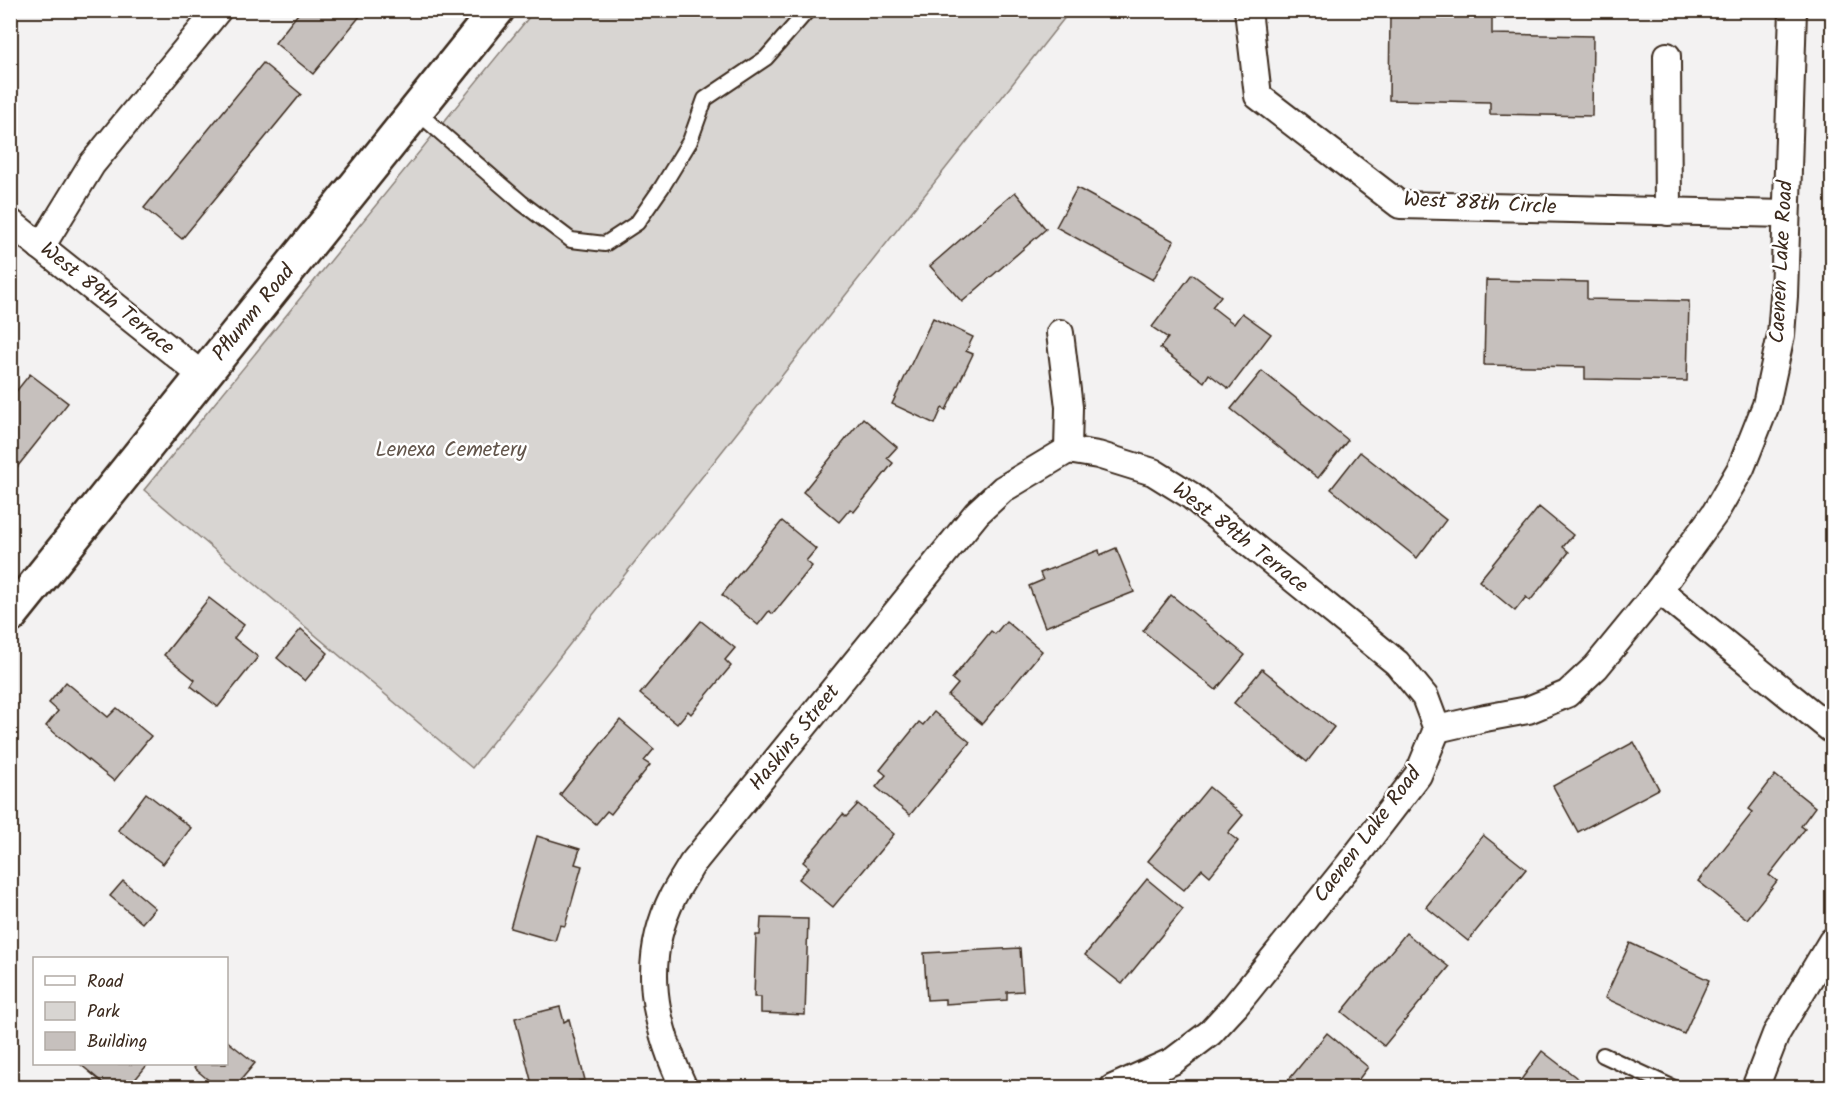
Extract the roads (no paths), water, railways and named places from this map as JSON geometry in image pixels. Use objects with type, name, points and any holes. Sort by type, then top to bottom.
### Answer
[{"type":"main road","name":"Pflumm Road","points":[[10,616],[497,10]]},
{"type":"street","points":[[41,247],[92,164],[218,10]]},
{"type":"street","name":"West 88th Circle","points":[[1248,10],[1258,96],[1400,204],[1786,214]]},
{"type":"street","name":"Caenen Lake Road","points":[[1113,1088],[1173,1061],[1210,1033],[1348,866],[1418,775],[1437,729],[1528,710],[1567,694],[1596,667],[1659,590],[1716,513],[1736,477],[1766,405],[1781,335],[1792,10]]},
{"type":"street","points":[[1667,56],[1668,212]]},
{"type":"street","name":"West 89th Terrace","points":[[10,222],[203,376]]},
{"type":"street","points":[[1059,333],[1069,406],[1068,450]]},
{"type":"street","name":"West 89th Terrace","points":[[1068,450],[1098,455],[1154,472],[1190,495],[1397,663],[1425,697],[1437,729]]},
{"type":"street","name":"Haskins Street","points":[[684,1088],[672,1062],[657,1017],[652,972],[659,934],[673,897],[692,864],[977,513],[1003,489],[1068,450]]},
{"type":"street","points":[[1659,590],[1833,730]]},
{"type":"street","points":[[1755,1088],[1776,1035],[1833,941]]},
{"type":"lane","points":[[416,111],[522,202],[571,240],[605,244],[637,223],[662,187],[690,141],[705,99],[766,58],[808,10]]},
{"type":"lane","points":[[1603,1055],[1674,1088]]},
{"type":"park label","name":"Lenexa Cemetery","points":[[451,450]]}]
